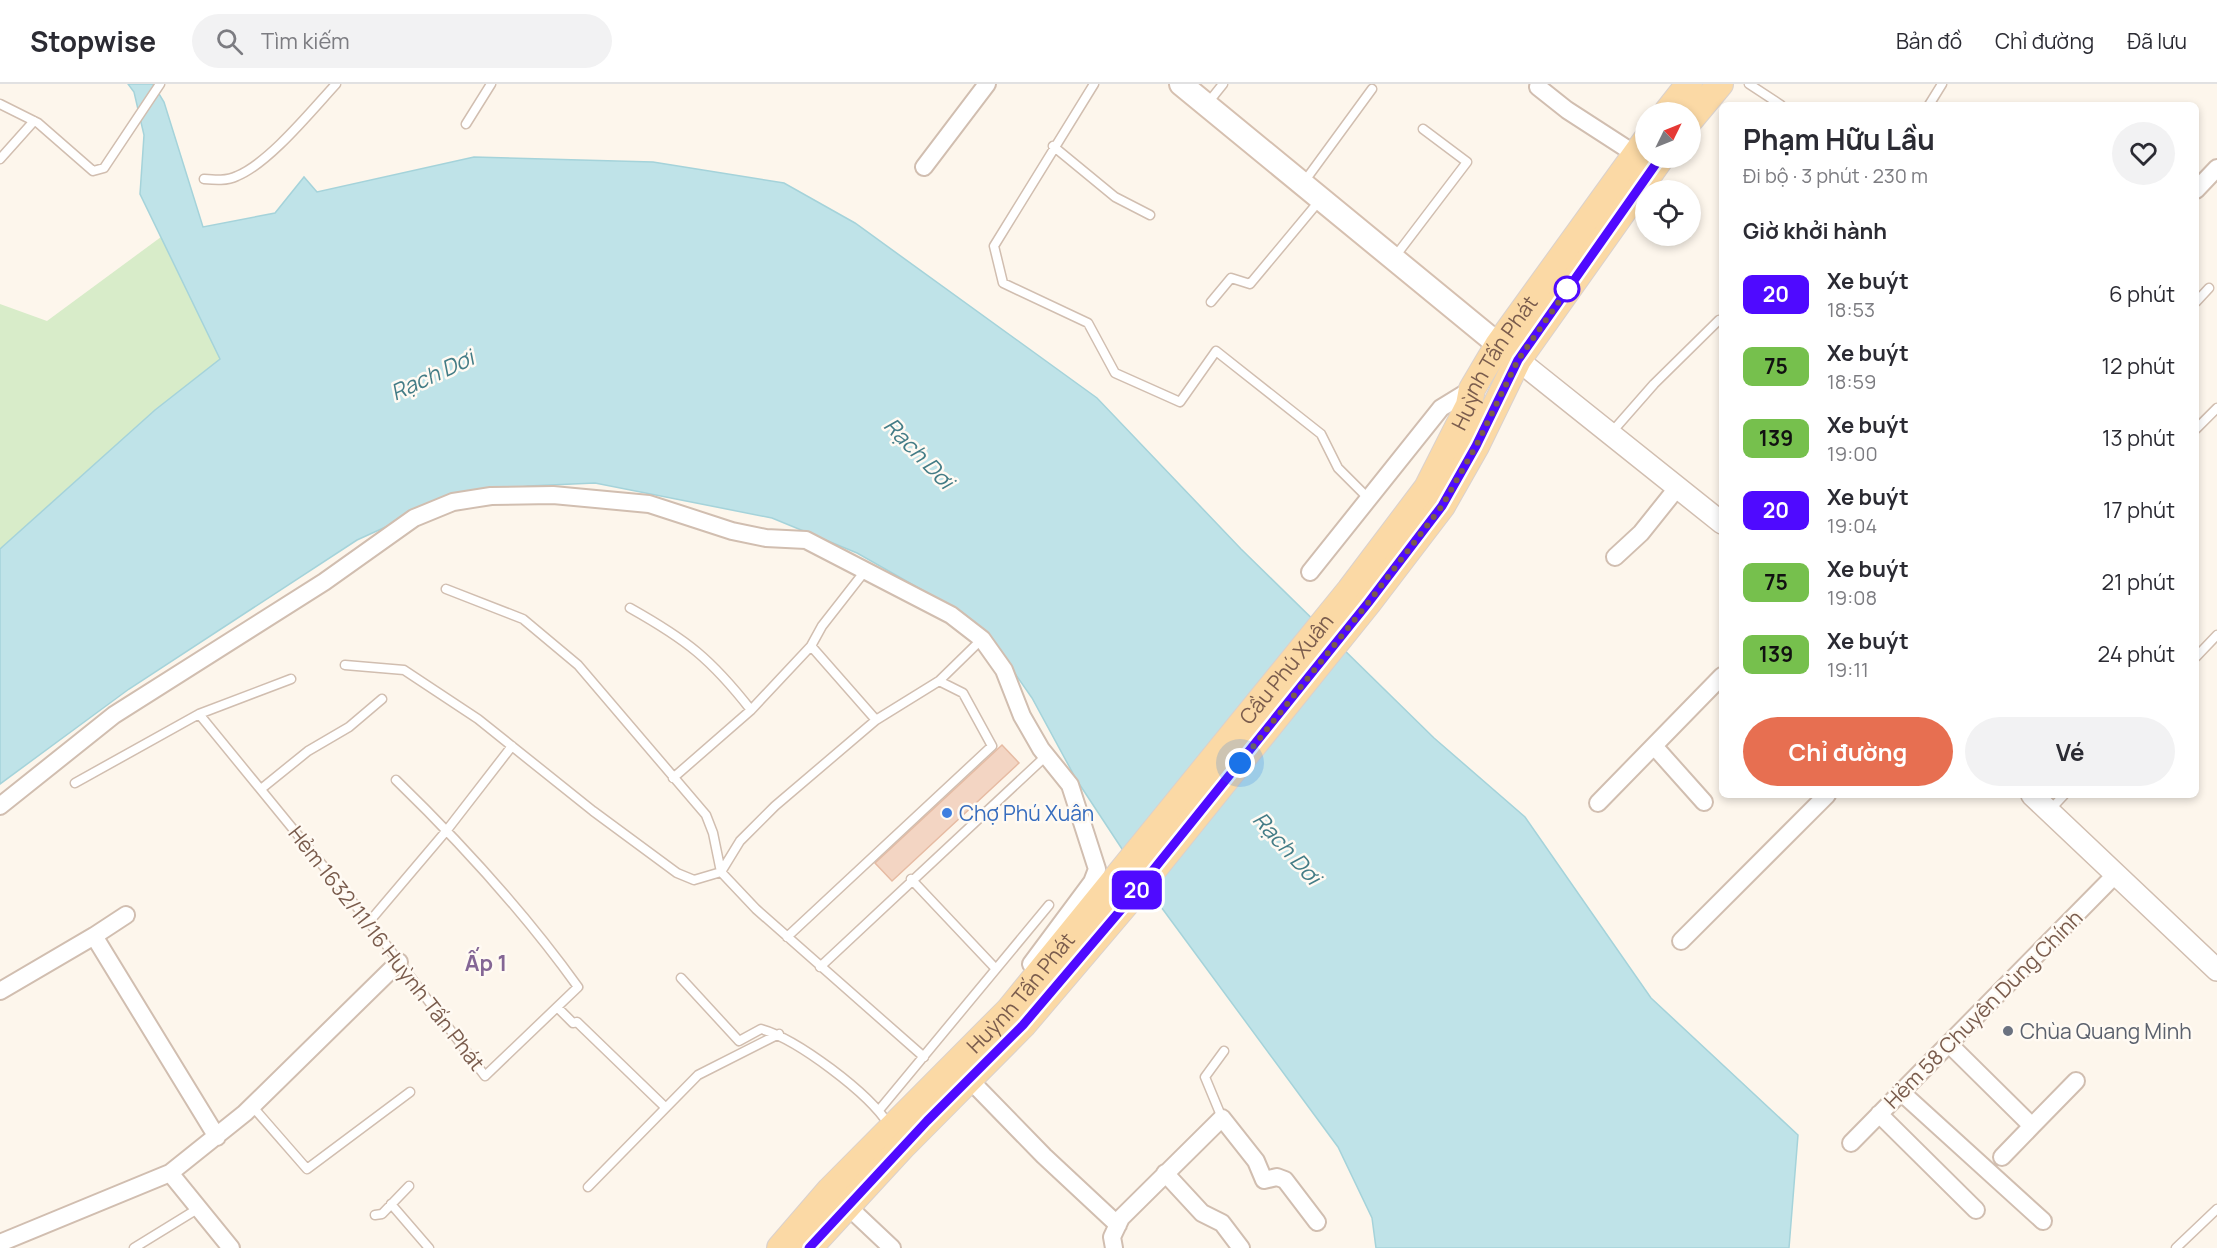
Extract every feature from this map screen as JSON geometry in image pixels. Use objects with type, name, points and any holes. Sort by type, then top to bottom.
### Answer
[{"type":"main road","points":[[1181,84],[1518,360]]},
{"type":"main road","points":[[1675,102],[1689,84]]},
{"type":"main road","points":[[1701,107],[1720,84]]},
{"type":"main road","name":"Huỳnh Tấn Phát","points":[[1359,596],[1426,489],[1469,405],[1472,389],[1498,345],[1635,154]]},
{"type":"main road","name":"Huỳnh Tấn Phát","points":[[1359,596],[1442,506],[1476,446],[1518,360],[1653,168]]},
{"type":"main road","name":"Cầu Phú Xuân","points":[[1117,898],[1359,596]]},
{"type":"main road","name":"Huỳnh Tấn Phát","points":[[780,1248],[838,1197],[964,1070],[1009,1010],[1117,898]]},
{"type":"main road","name":"Huỳnh Tấn Phát","points":[[809,1248],[885,1119],[964,1070]]},
{"type":"street","points":[[924,167],[987,84]]},
{"type":"street","points":[[1538,87],[1567,110],[1635,144]]},
{"type":"street","points":[[2199,187],[2217,168]]},
{"type":"street","points":[[1518,360],[1609,436],[1677,488],[1719,515]]},
{"type":"street","points":[[1310,572],[1441,408],[1472,389]]},
{"type":"street","points":[[1615,556],[1641,533],[1677,488]]},
{"type":"street","points":[[0,806],[114,715],[324,582],[414,518],[453,502],[491,496],[553,495],[649,504],[732,531],[766,538],[806,540],[951,615],[982,639],[1004,670],[1022,716],[1046,756],[1070,785],[1097,869],[1096,876],[1018,980],[953,1052],[964,1070],[1044,1156],[1118,1225]]},
{"type":"street","points":[[1598,803],[1719,681]]},
{"type":"street","points":[[1654,746],[1704,801]]},
{"type":"street","points":[[1681,941],[1824,798]]},
{"type":"street","points":[[2035,798],[2217,970]]},
{"type":"street","name":"Hẻm 58 Chuyên Dùng Chính","points":[[1851,1143],[2115,875]]},
{"type":"street","points":[[0,991],[126,915]]},
{"type":"street","points":[[94,936],[217,1137]]},
{"type":"street","points":[[0,1243],[170,1173],[217,1137],[252,1106],[399,962]]},
{"type":"street","points":[[1950,1045],[2032,1126]]},
{"type":"street","points":[[2002,1157],[2076,1082]]},
{"type":"street","points":[[1901,1092],[2043,1221]]},
{"type":"street","points":[[1879,1114],[1976,1210]]},
{"type":"street","points":[[1114,1248],[1112,1238],[1118,1225],[1165,1173],[1222,1118],[1256,1161],[1264,1180],[1277,1177],[1285,1180],[1317,1222]]},
{"type":"street","points":[[170,1173],[231,1248]]},
{"type":"street","points":[[1165,1173],[1202,1213],[1222,1223],[1241,1248]]},
{"type":"street","points":[[838,1197],[892,1248]]},
{"type":"lane","points":[[0,104],[34,121],[93,171],[104,168],[160,84]]},
{"type":"lane","points":[[204,179],[223,180],[238,176],[278,147],[336,84]]},
{"type":"lane","points":[[466,124],[491,84]]},
{"type":"lane","points":[[1094,84],[1053,146],[994,246],[1003,283],[1088,323],[1115,373],[1180,402],[1216,351],[1321,434],[1338,468],[1368,498]]},
{"type":"lane","points":[[1207,105],[1223,84]]},
{"type":"lane","points":[[1749,84],[1776,102]]},
{"type":"lane","points":[[1931,102],[1942,84]]},
{"type":"lane","points":[[1302,185],[1372,89]]},
{"type":"lane","points":[[0,159],[34,121]]},
{"type":"lane","points":[[1394,258],[1467,162],[1423,129]]},
{"type":"lane","points":[[1053,146],[1114,197],[1149,215]]},
{"type":"lane","points":[[1210,302],[1231,278],[1250,284],[1320,200]]},
{"type":"lane","points":[[2199,298],[2208,288]]},
{"type":"lane","points":[[1609,436],[1654,384],[1719,320]]},
{"type":"lane","points":[[2199,426],[2217,408]]},
{"type":"lane","points":[[673,778],[751,710],[811,646],[822,626],[865,571]]},
{"type":"lane","points":[[446,589],[523,619],[578,665],[706,815],[713,832],[721,872],[756,909],[924,1057]]},
{"type":"lane","points":[[630,608],[668,629],[701,652],[723,674],[751,710]]},
{"type":"lane","points":[[2199,654],[2217,635]]},
{"type":"lane","points":[[345,665],[404,670],[478,718],[593,812],[677,873],[694,880],[721,872],[740,841],[775,806],[876,720],[939,681],[982,639]]},
{"type":"lane","points":[[811,646],[876,720]]},
{"type":"lane","points":[[75,783],[199,714],[291,679]]},
{"type":"lane","points":[[788,937],[992,746],[963,693],[939,681]]},
{"type":"lane","points":[[261,789],[308,751],[349,727],[382,699]]},
{"type":"lane","name":"Hẻm 1632/11/16 Huỳnh Tấn Phát","points":[[199,714],[369,922],[485,1076],[557,1007]]},
{"type":"lane","points":[[369,922],[447,830],[512,746]]},
{"type":"lane","points":[[820,967],[911,879],[1046,756]]},
{"type":"lane","points":[[396,780],[447,830],[536,929],[578,987],[557,1007],[573,1023],[577,1022],[665,1107]]},
{"type":"lane","points":[[2049,811],[2061,798]]},
{"type":"lane","points":[[911,879],[996,969]]},
{"type":"lane","name":"Huỳnh Tấn Phát","points":[[885,1119],[924,1057],[1049,905]]},
{"type":"lane","points":[[681,978],[740,1041],[761,1029],[779,1034],[866,1095],[885,1119]]},
{"type":"lane","points":[[588,1187],[698,1075],[779,1034]]},
{"type":"lane","points":[[1222,1118],[1205,1077],[1224,1051]]},
{"type":"lane","points":[[252,1106],[307,1169],[410,1092]]},
{"type":"lane","points":[[375,1215],[382,1214],[409,1186]]},
{"type":"lane","points":[[391,1204],[424,1246]]},
{"type":"lane","points":[[134,1248],[199,1208]]},
{"type":"lane","points":[[2175,1248],[2217,1209]]},
{"type":"green space","points":[[161,237],[221,359],[155,410],[0,549],[0,304],[47,321]]},
{"type":"water","name":"Rạch Dơi","points":[[128,84],[153,84],[164,102],[203,227],[275,213],[304,177],[317,192],[474,157],[653,162],[784,183],[855,223],[1097,398],[1241,549],[1434,738],[1525,817],[1651,998],[1798,1135],[1789,1248],[1376,1248],[1372,1218],[1338,1147],[1153,896],[1076,779],[1032,698],[993,642],[940,600],[857,553],[772,518],[595,483],[528,486],[445,500],[357,540],[129,689],[0,784],[0,549],[155,410],[220,359],[140,194],[144,135],[134,92]]},
{"type":"building","name":"Chợ Phú Xuân","points":[[1002,745],[1019,763],[892,881],[875,863]]},
{"type":"bus line","name":"20","points":[[809,1248],[824,1229],[927,1121],[1023,1025],[1125,905],[1368,603],[1442,506],[1476,446],[1518,360],[1652,168]]},
{"type":"place","name":"Chợ Phú Xuân","points":[[947,813]]},
{"type":"place","name":"Chùa Quang Minh","points":[[2008,1031]]},
{"type":"district","name":"Ấp 1","points":[[486,963]]},
{"type":"route","points":[[1240,763],[1442,506],[1476,446],[1518,360],[1572,283],[1567,289]]}]
